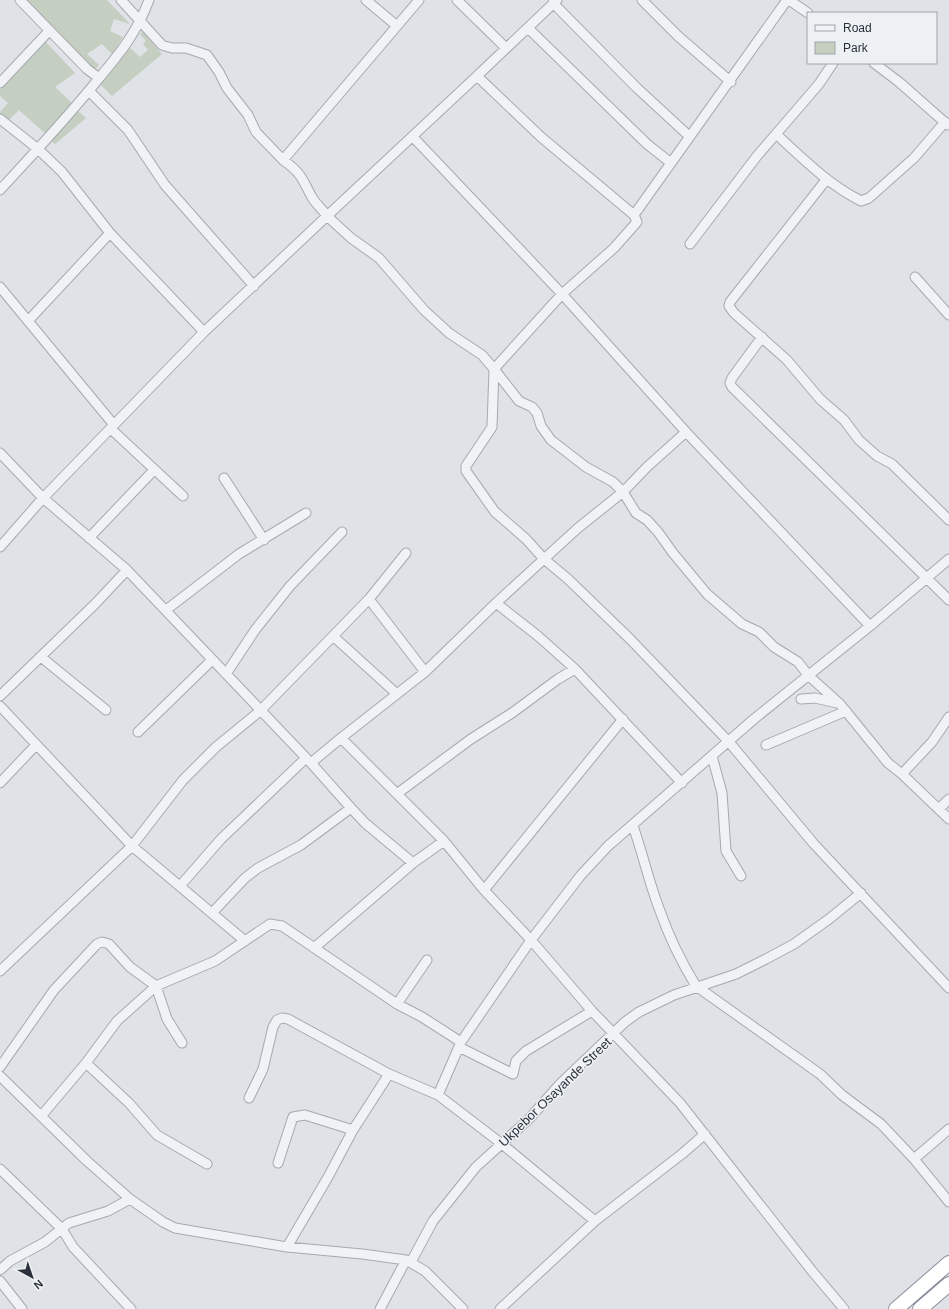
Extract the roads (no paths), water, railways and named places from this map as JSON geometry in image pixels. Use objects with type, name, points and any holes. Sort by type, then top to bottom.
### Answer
[{"type":"highway","points":[[896,1309],[949,1263]]},
{"type":"highway","points":[[920,1309],[949,1284]]},
{"type":"street","points":[[20,0],[87,69],[99,78]]},
{"type":"street","points":[[121,0],[162,45],[172,48],[186,48],[207,55],[219,72],[227,88],[248,115],[256,132],[303,178],[314,200],[327,216],[351,238],[379,258],[424,310],[449,333],[482,355],[519,401],[532,407],[537,413],[542,426],[551,440],[568,455],[613,482],[623,492],[636,513],[647,520],[658,532],[672,554],[707,594],[742,624],[759,632],[782,653],[792,657],[808,675],[843,707],[888,763],[902,774],[949,818]]},
{"type":"street","points":[[0,190],[89,91],[123,49],[141,22],[149,0]]},
{"type":"street","points":[[366,0],[397,26]]},
{"type":"street","points":[[283,160],[420,0]]},
{"type":"street","points":[[457,0],[506,48]]},
{"type":"street","points":[[642,0],[678,36],[731,82]]},
{"type":"street","points":[[634,215],[690,136],[731,82],[788,0],[807,12]]},
{"type":"street","points":[[0,547],[43,498],[204,332],[555,2],[637,88],[690,136]]},
{"type":"street","points":[[528,28],[648,144],[671,163]]},
{"type":"street","points":[[0,83],[49,31]]},
{"type":"street","points":[[690,244],[757,156],[819,84],[832,64]]},
{"type":"street","points":[[776,134],[826,180],[841,191],[861,201],[869,198],[914,158],[947,124],[875,64]]},
{"type":"street","points":[[477,76],[541,137],[634,215],[637,222],[614,248],[562,294],[494,369],[492,427],[466,466],[466,471],[495,512],[526,539],[544,559],[568,579],[630,639],[729,742],[814,844],[949,988]]},
{"type":"street","points":[[89,91],[128,130],[165,185],[254,286]]},
{"type":"street","points":[[0,119],[38,149],[62,172],[110,233],[204,332]]},
{"type":"street","points":[[413,137],[562,294],[686,432],[870,626]]},
{"type":"street","points":[[826,180],[730,302],[729,306],[734,313],[787,360],[820,399],[844,420],[859,440],[877,456],[892,464],[949,520]]},
{"type":"street","points":[[28,321],[110,233]]},
{"type":"street","points":[[915,277],[949,315]]},
{"type":"street","points":[[0,287],[112,427],[154,470],[183,496]]},
{"type":"street","points":[[762,338],[732,378],[730,383],[732,387],[949,600]]},
{"type":"street","points":[[180,886],[221,839],[309,760],[341,738],[425,672],[496,603],[578,528],[623,492],[647,467],[686,432]]},
{"type":"street","points":[[0,453],[43,498],[126,570],[166,610],[260,711],[309,760],[365,823],[413,863]]},
{"type":"street","points":[[89,538],[154,470]]},
{"type":"street","points":[[224,478],[264,540]]},
{"type":"street","points":[[166,610],[240,554],[306,513]]},
{"type":"street","points":[[226,674],[255,630],[290,586],[342,532]]},
{"type":"street","points":[[1,968],[132,846],[183,780],[216,747],[260,711],[369,599],[406,553]]},
{"type":"street","points":[[438,1095],[460,1045],[531,940],[594,860],[712,756],[949,559]]},
{"type":"street","points":[[0,696],[95,604],[126,570]]},
{"type":"street","points":[[369,599],[425,672]]},
{"type":"street","points":[[496,603],[538,636],[575,669],[682,783]]},
{"type":"street","points":[[333,636],[397,694]]},
{"type":"street","points":[[41,657],[106,710]]},
{"type":"street","points":[[138,732],[212,660]]},
{"type":"street","points":[[398,793],[471,739],[512,713],[558,679],[575,669]]},
{"type":"street","points":[[801,699],[815,698],[843,707]]},
{"type":"street","points":[[0,706],[132,846],[245,941]]},
{"type":"street","points":[[766,745],[843,707]]},
{"type":"street","points":[[902,774],[928,747],[949,717]]},
{"type":"street","points":[[484,890],[623,719]]},
{"type":"street","points":[[341,738],[398,793],[444,841],[484,890],[531,940],[592,1011],[680,1102],[812,1271],[844,1309]]},
{"type":"street","points":[[0,783],[36,745]]},
{"type":"street","points":[[712,756],[722,793],[726,851],[741,876]]},
{"type":"street","points":[[939,809],[949,799]]},
{"type":"street","points":[[212,913],[245,878],[258,868],[301,845],[351,808]]},
{"type":"street","points":[[632,826],[642,852],[660,911],[685,968],[696,986],[820,1074],[842,1095],[881,1124],[914,1159],[949,1202]]},
{"type":"street","points":[[314,948],[413,863],[444,841]]},
{"type":"street","name":"Ukpebor Osayande Street","points":[[380,1309],[433,1221],[476,1167],[529,1119],[560,1084],[614,1035],[625,1022],[639,1012],[674,995],[696,986],[711,983],[736,974],[794,944],[829,919],[861,893]]},
{"type":"street","points":[[42,1115],[86,1063],[117,1021],[156,986],[215,961],[270,924],[276,924],[314,948],[396,1004],[422,1017],[460,1045],[513,1074],[516,1061],[526,1051],[592,1011]]},
{"type":"street","points":[[0,1067],[54,990],[97,944],[102,942],[109,944],[130,967],[156,986],[167,1019],[182,1043]]},
{"type":"street","points":[[396,1004],[427,960]]},
{"type":"street","points":[[249,1098],[263,1069],[273,1027],[277,1020],[282,1018],[288,1019],[389,1074],[438,1095],[502,1144],[595,1221]]},
{"type":"street","points":[[86,1063],[129,1103],[157,1134],[207,1164]]},
{"type":"street","points":[[286,1247],[328,1177],[353,1130],[389,1074]]},
{"type":"street","points":[[0,1076],[42,1115],[87,1161],[130,1199],[163,1222],[175,1228],[286,1247],[362,1254],[408,1261],[425,1271],[463,1309]]},
{"type":"street","points":[[278,1163],[293,1117],[305,1115],[353,1130]]},
{"type":"street","points":[[914,1159],[949,1129]]},
{"type":"street","points":[[500,1309],[595,1221],[682,1154],[705,1134]]},
{"type":"street","points":[[0,1169],[62,1229],[73,1246],[132,1309]]},
{"type":"street","points":[[0,1270],[10,1261],[45,1242],[69,1223],[108,1211],[130,1199]]},
{"type":"street","points":[[0,1281],[22,1309]]}]
